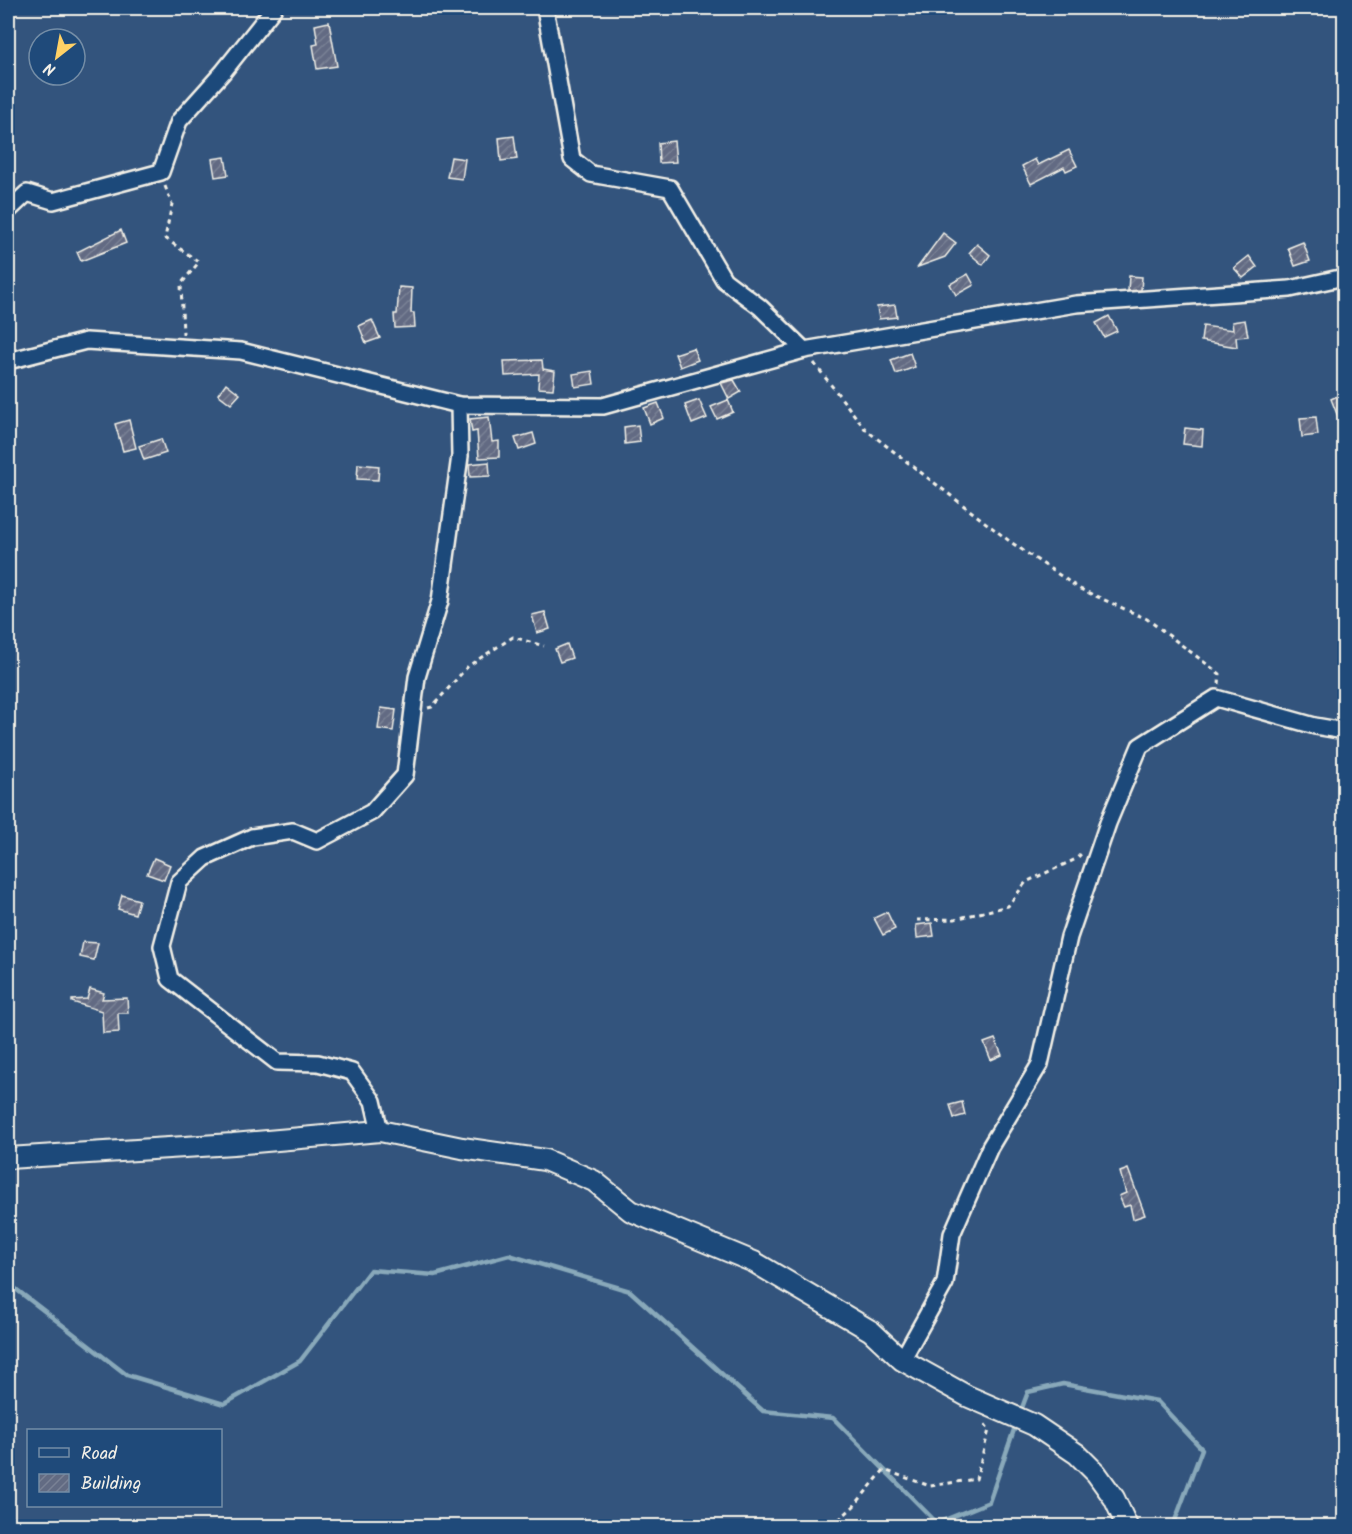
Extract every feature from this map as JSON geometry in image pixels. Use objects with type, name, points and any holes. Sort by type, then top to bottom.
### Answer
[{"type":"main road","points":[[8,1158],[233,1144],[380,1131],[462,1148],[545,1160],[594,1181],[631,1211],[754,1262],[870,1331],[902,1360],[967,1396],[1034,1425],[1077,1454],[1096,1473],[1114,1498],[1127,1527]]},
{"type":"street","points":[[8,211],[27,193],[53,201],[160,172],[179,121],[223,72],[274,8]]},
{"type":"street","points":[[545,8],[572,159],[591,174],[670,188],[724,280],[760,307],[804,350]]},
{"type":"street","points":[[8,361],[86,341],[241,351],[459,405],[603,406],[804,350],[1076,304],[1290,289],[1344,277]]},
{"type":"street","points":[[380,1131],[373,1101],[352,1072],[318,1063],[277,1062],[170,979],[162,946],[179,882],[205,858],[252,837],[292,831],[317,841],[372,812],[405,775],[417,677],[440,602],[460,456],[459,405]]},
{"type":"street","points":[[902,1360],[945,1283],[952,1234],[990,1147],[1041,1064],[1070,937],[1108,823],[1140,746],[1216,698],[1315,726],[1344,731]]},
{"type":"path","points":[[160,172],[172,204],[165,238],[199,262],[181,284],[183,347]]},
{"type":"path","points":[[804,350],[866,430],[1012,543],[1080,589],[1147,619],[1220,674],[1216,698]]},
{"type":"path","points":[[412,712],[432,708],[468,666],[513,637],[544,646]]},
{"type":"path","points":[[917,920],[955,919],[1008,906],[1026,882],[1076,859],[1083,852]]},
{"type":"path","points":[[832,1527],[854,1506],[884,1470],[930,1486],[976,1479],[989,1430],[984,1422]]},
{"type":"building","points":[[329,22],[337,66],[317,69],[313,45],[318,44],[315,25]]},
{"type":"building","points":[[514,136],[517,159],[501,161],[499,138]]},
{"type":"building","points":[[674,141],[676,162],[659,163],[658,143]]},
{"type":"building","points":[[1069,150],[1077,166],[1066,171],[1064,167],[1031,184],[1022,166],[1035,159],[1038,165]]},
{"type":"building","points":[[225,157],[228,175],[215,177],[212,159]]},
{"type":"building","points":[[451,157],[465,159],[462,179],[447,177]]},
{"type":"building","points":[[121,230],[126,243],[81,261],[77,252]]},
{"type":"building","points":[[943,233],[956,243],[945,257],[918,267]]},
{"type":"building","points":[[1303,242],[1310,261],[1295,266],[1288,248]]},
{"type":"building","points":[[977,244],[990,255],[983,265],[969,253]]},
{"type":"building","points":[[1249,256],[1257,267],[1243,278],[1234,268]]},
{"type":"building","points":[[968,274],[974,285],[956,295],[950,284]]},
{"type":"building","points":[[1129,276],[1142,277],[1141,290],[1128,291]]},
{"type":"building","points":[[399,287],[412,288],[411,313],[414,313],[415,327],[395,328],[394,314],[397,314]]},
{"type":"building","points":[[895,305],[897,317],[879,319],[877,307]]},
{"type":"building","points":[[1109,316],[1117,331],[1104,337],[1096,323]]},
{"type":"building","points":[[372,320],[380,338],[366,343],[359,326]]},
{"type":"building","points":[[1245,320],[1248,336],[1236,337],[1237,347],[1201,341],[1203,326],[1233,330],[1232,322]]},
{"type":"building","points":[[693,348],[698,360],[680,367],[675,354]]},
{"type":"building","points":[[910,353],[915,367],[896,374],[891,360]]},
{"type":"building","points":[[542,360],[543,369],[555,371],[553,389],[538,388],[539,374],[505,376],[504,361]]},
{"type":"building","points":[[592,371],[594,384],[575,387],[573,374]]},
{"type":"building","points":[[734,380],[741,392],[729,399],[721,383]]},
{"type":"building","points":[[226,383],[240,394],[231,404],[218,394]]},
{"type":"building","points":[[1344,393],[1344,432],[1331,399]]},
{"type":"building","points":[[699,400],[707,418],[692,424],[685,405]]},
{"type":"building","points":[[728,400],[733,412],[717,419],[711,407]]},
{"type":"building","points":[[658,403],[664,418],[650,424],[644,408]]},
{"type":"building","points":[[489,417],[492,442],[499,441],[499,457],[479,458],[477,431],[472,432],[470,419]]},
{"type":"building","points":[[1316,417],[1318,435],[1302,437],[1300,418]]},
{"type":"building","points":[[129,420],[136,448],[123,451],[115,424]]},
{"type":"building","points":[[638,425],[640,442],[625,444],[624,427]]},
{"type":"building","points":[[1185,428],[1203,430],[1202,446],[1183,444]]},
{"type":"building","points":[[533,433],[536,444],[519,450],[515,438]]},
{"type":"building","points":[[161,439],[166,453],[144,460],[139,446]]},
{"type":"building","points":[[489,462],[490,476],[470,477],[469,464]]},
{"type":"building","points":[[358,464],[379,466],[378,480],[357,479]]},
{"type":"building","points":[[545,612],[550,629],[537,633],[532,615]]},
{"type":"building","points":[[567,644],[572,658],[560,662],[555,649]]},
{"type":"building","points":[[381,708],[396,710],[393,731],[378,729]]},
{"type":"building","points":[[154,858],[170,865],[164,880],[147,874]]},
{"type":"building","points":[[122,895],[139,900],[135,914],[118,909]]},
{"type":"building","points":[[887,912],[895,929],[883,935],[874,918]]},
{"type":"building","points":[[932,923],[934,936],[917,938],[916,925]]},
{"type":"building","points":[[83,942],[98,943],[94,960],[80,957]]},
{"type":"building","points":[[90,989],[104,993],[102,999],[127,998],[128,1013],[118,1013],[119,1032],[103,1033],[102,1011],[72,1002],[72,1000],[87,999]]},
{"type":"building","points":[[995,1039],[1002,1055],[991,1060],[984,1043]]},
{"type":"building","points":[[962,1102],[965,1115],[954,1118],[950,1105]]},
{"type":"building","points":[[1128,1169],[1145,1215],[1133,1219],[1130,1205],[1124,1207],[1119,1196],[1126,1193],[1120,1172]]},
{"type":"waterway","points":[[8,1283],[127,1375],[224,1404],[300,1361],[370,1270],[435,1275],[509,1255],[630,1291],[763,1411],[833,1418],[937,1523],[989,1502],[1016,1424]]},
{"type":"waterway","points":[[1020,1413],[1028,1392],[1063,1384],[1157,1401],[1202,1449],[1173,1526]]}]
